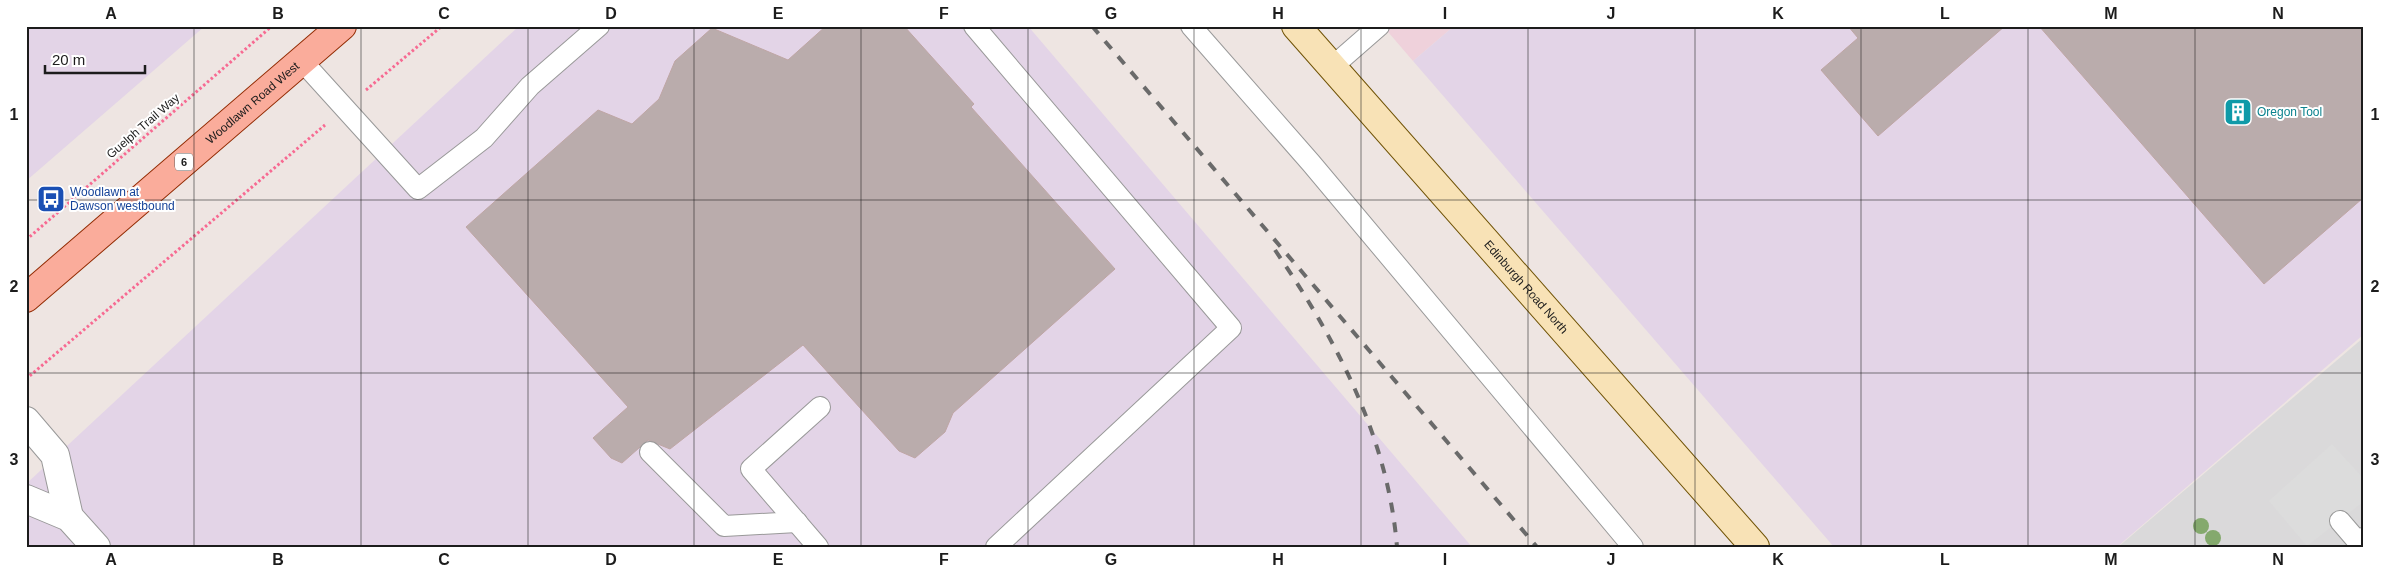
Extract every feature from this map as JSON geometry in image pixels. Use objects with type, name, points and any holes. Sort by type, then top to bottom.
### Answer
[{"type":"main road","name":"Woodlawn Road West","points":[[26,298],[342,26]]},
{"type":"main road","name":"Edinburgh Road North","points":[[1296,26],[1755,547]]},
{"type":"street","points":[[26,421],[55,455],[69,517]]},
{"type":"street","points":[[26,499],[69,517],[96,547]]},
{"type":"lane","points":[[302,60],[344,109],[418,189],[484,138],[530,86],[599,26]]},
{"type":"lane","points":[[974,26],[1231,328],[996,547]]},
{"type":"lane","points":[[1191,26],[1311,164],[1633,547]]},
{"type":"lane","points":[[1332,67],[1379,26]]},
{"type":"lane","points":[[818,547],[751,469],[820,407]]},
{"type":"lane","points":[[650,452],[724,526],[797,522]]},
{"type":"lane","points":[[2340,521],[2358,542],[2363,538]]},
{"type":"path","name":"Guelph Trail Way","points":[[26,240],[272,26]]},
{"type":"path","points":[[26,379],[442,26]]},
{"type":"shaded area","points":[[26,26],[205,26],[26,181]]},
{"type":"shaded area","points":[[519,26],[1028,26],[1472,547],[26,547],[26,484]]},
{"type":"shaded area","points":[[1383,26],[1454,26],[1413,61]]},
{"type":"shaded area","points":[[1454,26],[2363,26],[2363,335],[2117,547],[1834,547],[1413,61]]},
{"type":"shaded area","points":[[2363,338],[2363,547],[2118,547]]},
{"type":"shaded area","points":[[2332,444],[2363,478],[2363,502],[2307,546],[2269,501]]},
{"type":"building","points":[[826,26],[904,26],[974,104],[971,107],[1115,269],[953,413],[945,432],[915,458],[899,451],[803,345],[670,449],[648,440],[622,463],[611,458],[593,438],[628,407],[466,227],[598,110],[632,124],[659,99],[675,61],[712,28],[788,60]]},
{"type":"building","points":[[1848,26],[2005,26],[1878,136],[1821,70],[1858,38]]},
{"type":"building","name":"Oregon Tool","points":[[2039,26],[2363,26],[2363,198],[2264,284]]},
{"type":"railway","points":[[1092,26],[1537,547]]},
{"type":"railway","points":[[1275,250],[1319,318],[1356,391],[1371,428],[1383,467],[1392,506],[1397,547]]},
{"type":"place","name":"Oregon Tool","points":[[2238,112]]},
{"type":"place","name":"Woodlawn at Dawson westbound","points":[[51,199]]}]
